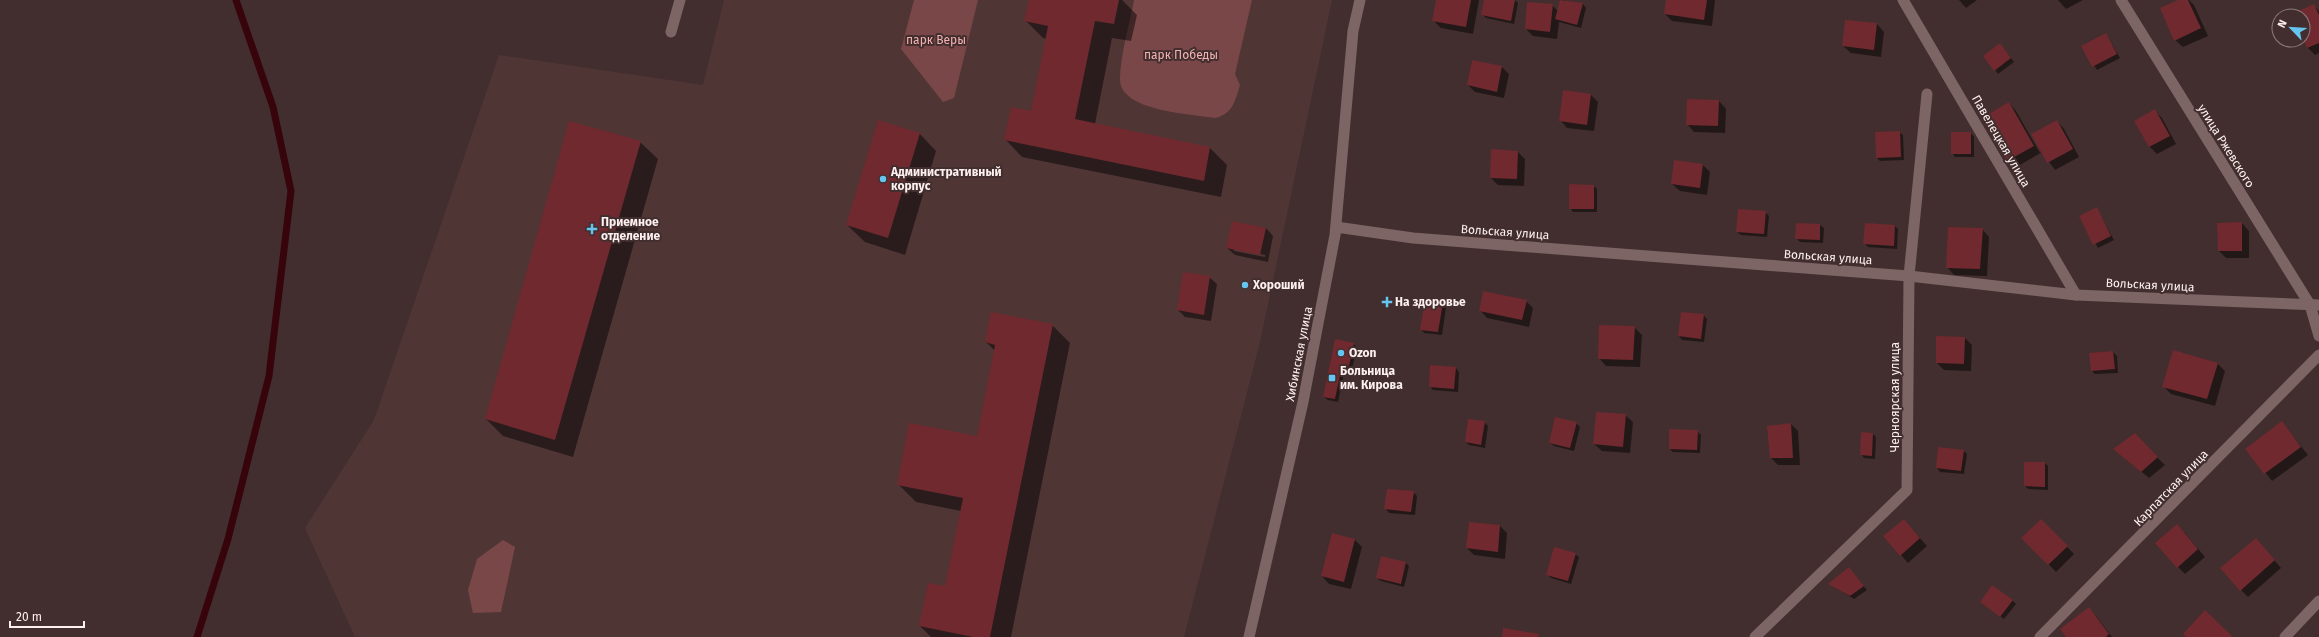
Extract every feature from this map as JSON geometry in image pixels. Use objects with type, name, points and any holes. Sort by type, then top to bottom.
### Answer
[{"type":"street","points":[[671,32],[680,0]]},
{"type":"street","name":"Хибинская улица","points":[[1249,637],[1303,402],[1336,226],[1353,31],[1360,0]]},
{"type":"street","name":"Павелецкая улица","points":[[1903,0],[2076,295]]},
{"type":"street","name":"улица Ржевского","points":[[2121,0],[2314,305]]},
{"type":"street","name":"Черноярская улица","points":[[1755,637],[1907,490],[1909,276],[1927,94]]},
{"type":"street","name":"Вольская улица","points":[[1336,226],[1413,238],[1909,276],[2076,295],[2314,305]]},
{"type":"street","points":[[2314,305],[2319,336]]},
{"type":"street","name":"Карпатская улица","points":[[2040,637],[2319,355]]},
{"type":"street","points":[[2285,637],[2319,601]]},
{"type":"shaded area","points":[[724,0],[1332,0],[1260,342],[1184,637],[355,637],[305,528],[374,420],[499,55],[703,85]]},
{"type":"green space","name":"парк Веры","points":[[914,0],[978,0],[954,98],[943,102],[901,49]]},
{"type":"green space","name":"парк Победы","points":[[1134,0],[1252,0],[1235,74],[1240,85],[1237,96],[1230,110],[1215,118],[1158,109],[1131,98],[1123,90],[1120,79],[1120,70]]},
{"type":"green space","points":[[503,540],[515,547],[501,612],[473,613],[468,590],[477,559]]},
{"type":"building","points":[[1029,0],[1119,0],[1114,24],[1095,21],[1075,119],[1210,147],[1204,181],[1004,140],[1011,107],[1031,111],[1048,26],[1024,21]]},
{"type":"building","points":[[1436,0],[1471,0],[1466,27],[1432,21]]},
{"type":"building","points":[[1484,0],[1515,0],[1511,21],[1481,15]]},
{"type":"building","points":[[1560,0],[1583,3],[1577,25],[1555,19]]},
{"type":"building","points":[[1666,0],[1707,0],[1704,20],[1664,14]]},
{"type":"building","points":[[2178,0],[2188,0],[2201,28],[2174,41],[2160,8]]},
{"type":"building","points":[[1527,2],[1553,4],[1550,32],[1525,29]]},
{"type":"building","points":[[2314,4],[2319,15],[2319,43],[2311,46],[2311,8],[2305,8]]},
{"type":"building","points":[[1845,20],[1877,23],[1874,50],[1842,46]]},
{"type":"building","points":[[2106,33],[2117,54],[2092,67],[2081,46]]},
{"type":"building","points":[[2000,43],[2011,58],[1994,71],[1983,56]]},
{"type":"building","points":[[1472,60],[1502,66],[1497,92],[1467,85]]},
{"type":"building","points":[[1563,90],[1591,94],[1587,125],[1559,121]]},
{"type":"building","points":[[1687,99],[1719,100],[1718,126],[1686,125]]},
{"type":"building","points":[[2009,102],[2034,146],[2007,161],[1982,118]]},
{"type":"building","points":[[2155,109],[2170,136],[2149,147],[2134,121]]},
{"type":"building","name":"Административный корпус","points":[[878,120],[920,133],[888,238],[846,225]]},
{"type":"building","points":[[2057,120],[2073,149],[2047,163],[2031,134]]},
{"type":"building","points":[[569,121],[641,141],[555,440],[485,419]]},
{"type":"building","points":[[1900,131],[1901,157],[1876,158],[1875,132]]},
{"type":"building","points":[[1951,132],[1971,132],[1971,154],[1951,154]]},
{"type":"building","points":[[1491,149],[1518,151],[1517,179],[1490,178]]},
{"type":"building","points":[[1674,160],[1703,164],[1700,188],[1671,184]]},
{"type":"building","points":[[1569,184],[1594,185],[1594,209],[1569,209]]},
{"type":"building","points":[[2097,207],[2111,236],[2093,245],[2079,216]]},
{"type":"building","points":[[1738,209],[1766,211],[1764,234],[1736,232]]},
{"type":"building","points":[[1232,221],[1266,228],[1260,255],[1226,248]]},
{"type":"building","points":[[2242,222],[2242,251],[2218,251],[2217,223]]},
{"type":"building","points":[[1796,223],[1820,224],[1820,240],[1795,239]]},
{"type":"building","points":[[1865,223],[1895,225],[1894,246],[1863,244]]},
{"type":"building","points":[[1948,227],[1983,228],[1980,269],[1946,268]]},
{"type":"building","points":[[1183,272],[1210,276],[1204,315],[1177,310]]},
{"type":"building","points":[[1483,291],[1527,300],[1522,320],[1479,311]]},
{"type":"building","points":[[1425,300],[1443,303],[1438,332],[1420,330]]},
{"type":"building","points":[[991,312],[1053,324],[990,637],[973,637],[919,626],[928,583],[945,586],[963,498],[897,485],[909,423],[977,436],[995,345],[985,342]]},
{"type":"building","points":[[1681,312],[1704,314],[1701,339],[1678,336]]},
{"type":"building","points":[[1599,325],[1635,326],[1633,360],[1598,359]]},
{"type":"building","points":[[1936,336],[1965,337],[1964,364],[1936,363]]},
{"type":"building","points":[[1335,339],[1354,343],[1349,366],[1342,365],[1335,399],[1323,397]]},
{"type":"building","points":[[2173,350],[2218,363],[2207,399],[2162,387]]},
{"type":"building","points":[[2113,351],[2115,369],[2091,371],[2089,353]]},
{"type":"building","points":[[1430,365],[1456,367],[1454,389],[1429,387]]},
{"type":"building","points":[[1596,412],[1626,414],[1623,447],[1593,444]]},
{"type":"building","points":[[1555,417],[1577,422],[1570,448],[1549,443]]},
{"type":"building","points":[[1468,419],[1485,421],[1481,445],[1465,442]]},
{"type":"building","points":[[2282,421],[2301,447],[2264,474],[2245,449]]},
{"type":"building","points":[[1791,423],[1793,458],[1770,458],[1767,426]]},
{"type":"building","points":[[1669,429],[1698,430],[1697,450],[1669,449]]},
{"type":"building","points":[[1861,432],[1873,433],[1872,456],[1860,455]]},
{"type":"building","points":[[2135,433],[2158,457],[2141,472],[2113,449]]},
{"type":"building","points":[[1938,447],[1964,450],[1961,471],[1936,468]]},
{"type":"building","points":[[2024,462],[2045,462],[2045,487],[2024,486]]},
{"type":"building","points":[[1387,489],[1414,491],[1411,512],[1384,509]]},
{"type":"building","points":[[1904,519],[1920,538],[1900,556],[1883,536]]},
{"type":"building","points":[[2041,519],[2068,546],[2048,565],[2021,538]]},
{"type":"building","points":[[1469,522],[1500,525],[1498,552],[1466,548]]},
{"type":"building","points":[[2177,524],[2198,549],[2177,568],[2155,543]]},
{"type":"building","points":[[1332,533],[1355,539],[1344,582],[1321,576]]},
{"type":"building","points":[[2256,538],[2275,560],[2240,591],[2220,568]]},
{"type":"building","points":[[1554,547],[1576,553],[1568,581],[1546,575]]},
{"type":"building","points":[[1381,556],[1406,562],[1401,584],[1376,578]]},
{"type":"building","points":[[1849,567],[1864,586],[1850,596],[1828,584]]},
{"type":"building","points":[[1992,585],[2013,600],[2000,617],[1980,602]]},
{"type":"building","points":[[2089,607],[2109,634],[2106,637],[2066,637],[2060,629]]},
{"type":"building","points":[[2205,610],[2232,636],[2231,637],[2186,637],[2183,634]]},
{"type":"building","points":[[1503,628],[1539,634],[1538,637],[1502,637]]},
{"type":"waterway","points":[[197,637],[228,539],[269,376],[291,191],[273,107],[236,0]]},
{"type":"place","name":"Административный корпус","points":[[883,179]]},
{"type":"place","name":"Приемное отделение","points":[[592,229]]},
{"type":"place","name":"Хороший","points":[[1245,285]]},
{"type":"place","name":"На здоровье","points":[[1387,302]]},
{"type":"place","name":"Ozon","points":[[1341,353]]},
{"type":"place","name":"Больница им. Кирова","points":[[1332,378]]}]
